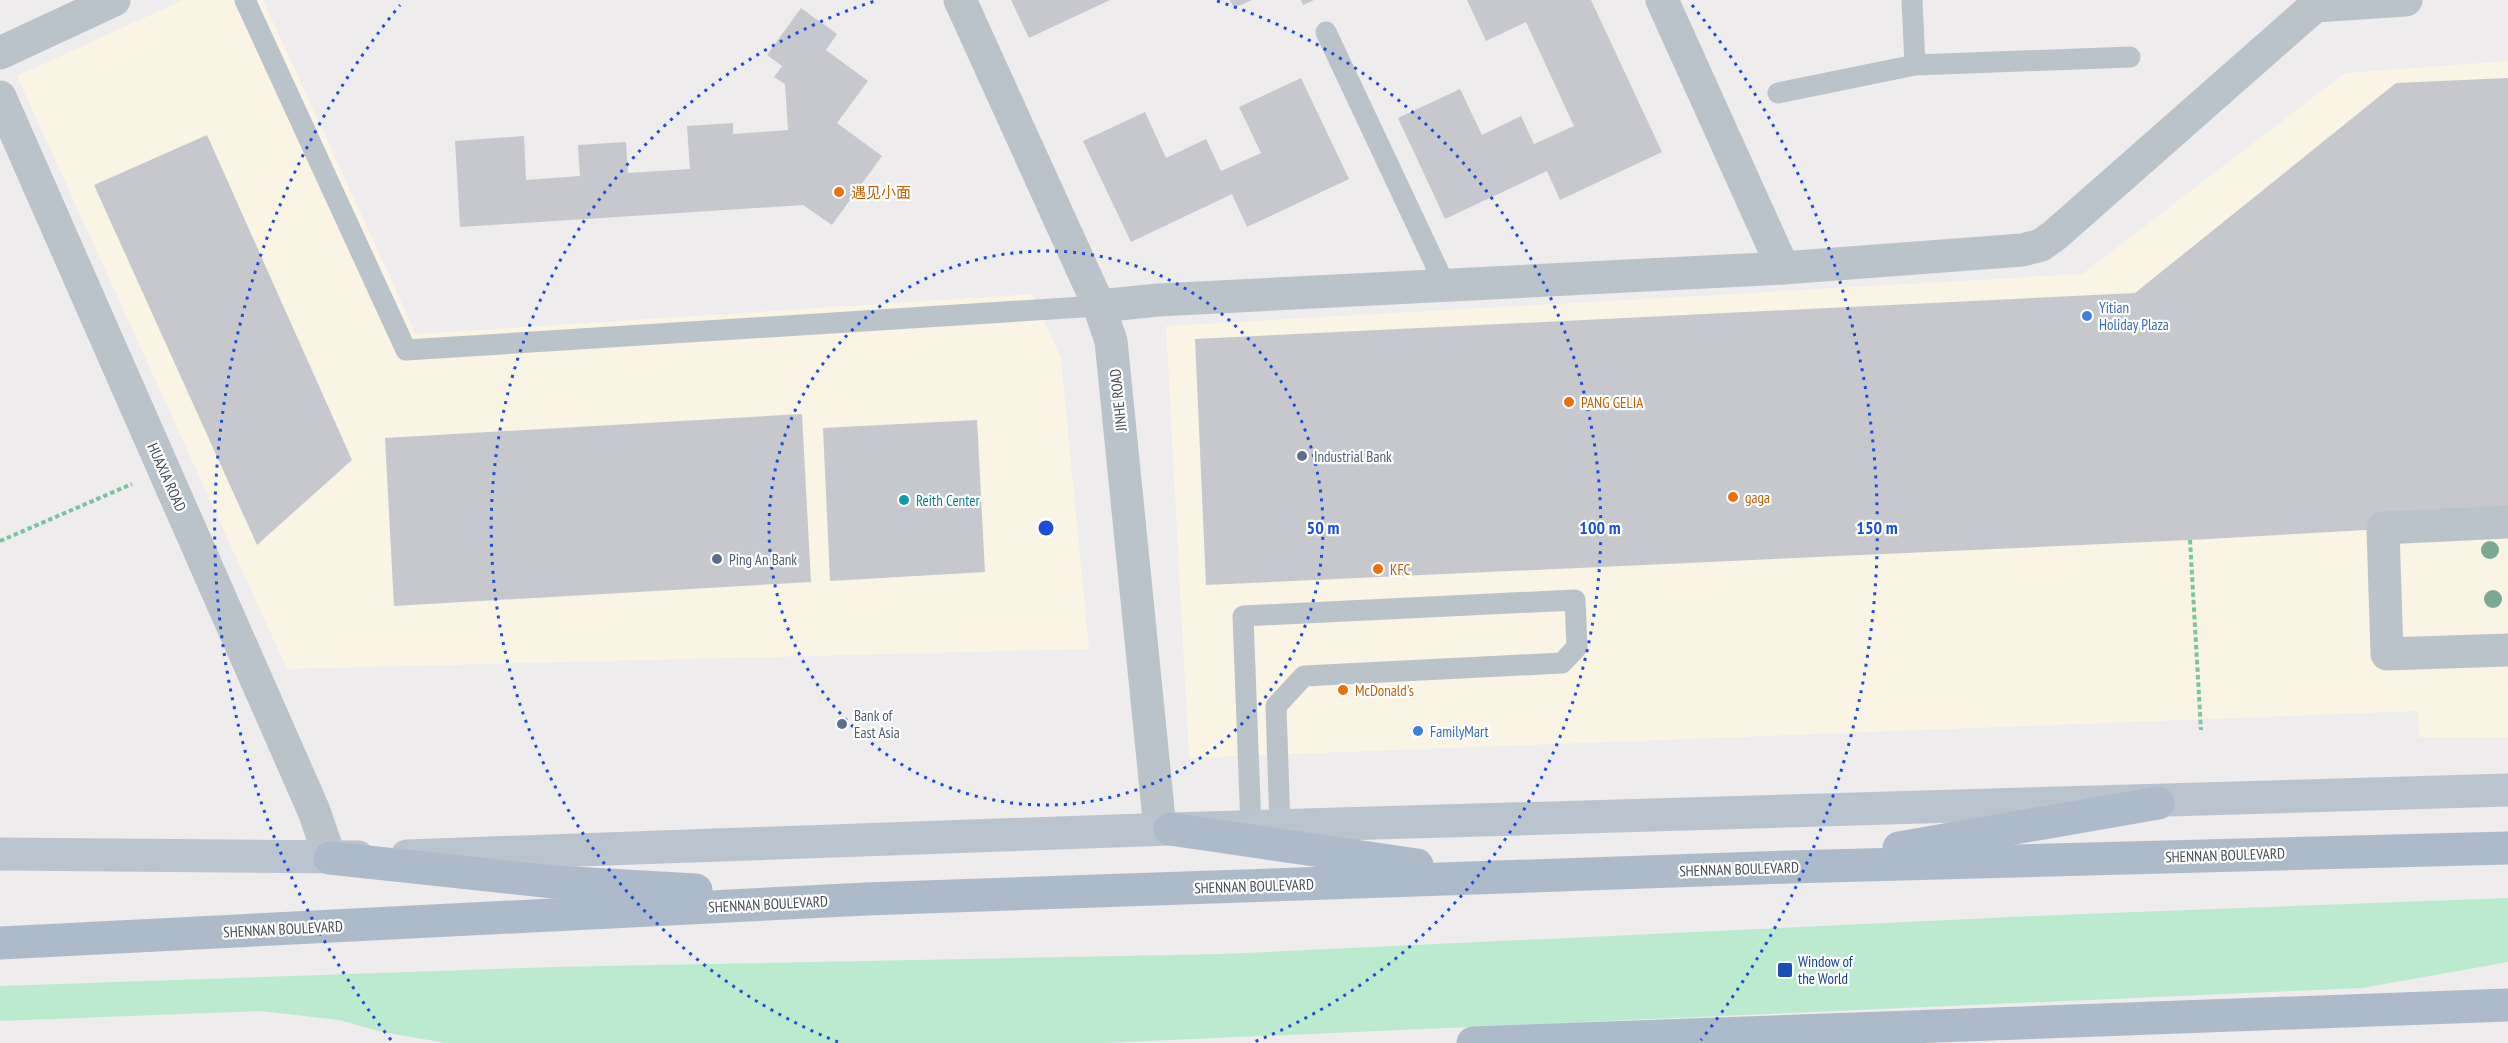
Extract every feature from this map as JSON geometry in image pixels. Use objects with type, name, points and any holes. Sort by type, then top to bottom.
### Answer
[{"type":"main road","points":[[0,854],[330,858],[1165,829],[2158,803],[2508,790]]},
{"type":"main road","points":[[1789,867],[2158,803]]},
{"type":"main road","points":[[1165,829],[1502,877]]},
{"type":"main road","name":"SHENNAN BOULEVARD","points":[[0,943],[866,900],[1789,867],[2508,848]]},
{"type":"main road","points":[[330,858],[554,882],[866,900]]},
{"type":"main road","points":[[1473,1043],[2508,1005]]},
{"type":"street","points":[[0,54],[114,0]]},
{"type":"street","name":"JINHE ROAD","points":[[960,0],[1099,306],[1111,341],[1165,829]]},
{"type":"street","points":[[1662,0],[1783,268]]},
{"type":"street","points":[[1099,306],[1783,268],[2022,250],[2041,245],[2314,3],[2406,0]]},
{"type":"street","name":"HUAXIA ROAD","points":[[0,97],[314,811],[330,858]]},
{"type":"street","points":[[2508,522],[2383,528],[2387,654],[2508,650]]},
{"type":"lane","points":[[245,0],[406,350],[1099,306]]},
{"type":"lane","points":[[1912,0],[1915,65]]},
{"type":"lane","points":[[1326,32],[1445,285]]},
{"type":"lane","points":[[1778,93],[1915,65],[2130,57]]},
{"type":"lane","points":[[1575,600],[1577,647],[1562,663],[1304,676],[1276,706],[1266,827],[1243,616],[1575,600]]},
{"type":"path","points":[[0,541],[164,470]]},
{"type":"path","points":[[2190,540],[2201,730]]},
{"type":"shaded area","points":[[183,0],[263,0],[416,334],[1032,294],[1061,358],[1089,649],[287,669],[17,76]]},
{"type":"shaded area","points":[[2508,61],[2508,737],[2419,737],[2418,711],[1189,758],[1166,326],[2082,274],[2345,73]]},
{"type":"green space","points":[[2508,898],[2508,962],[2362,988],[1102,1043],[446,1043],[382,1032],[339,1020],[261,1011],[0,1021],[0,986],[553,967],[1222,954],[2057,915]]},
{"type":"building","points":[[1011,0],[1110,0],[1029,38]]},
{"type":"building","points":[[1230,0],[1252,0],[1234,8]]},
{"type":"building","points":[[1301,0],[1314,0],[1303,5]]},
{"type":"building","points":[[1467,0],[1591,0],[1662,152],[1560,200],[1547,171],[1445,219],[1398,118],[1460,89],[1482,135],[1521,116],[1534,144],[1574,126],[1526,22],[1486,41]]},
{"type":"building","points":[[801,8],[837,34],[826,50],[868,81],[837,123],[882,156],[832,225],[803,205],[460,227],[455,141],[524,136],[526,180],[580,176],[578,145],[626,142],[628,173],[690,169],[687,126],[733,123],[733,134],[788,130],[785,84],[774,77],[782,66],[767,55]]},
{"type":"building","points":[[1301,78],[1349,179],[1247,227],[1232,194],[1131,242],[1083,141],[1145,112],[1166,158],[1206,139],[1221,171],[1261,153],[1239,107]]},
{"type":"building","name":"Yitian Holiday Plaza","points":[[2508,78],[2508,522],[2190,540],[1206,585],[1195,339],[2135,293],[2396,83]]},
{"type":"building","points":[[207,135],[352,460],[257,545],[94,185]]},
{"type":"building","points":[[802,414],[811,582],[394,606],[385,438]]},
{"type":"building","name":"Reith Center","points":[[977,420],[985,572],[830,581],[823,428]]},
{"type":"place","name":"遇见小面","points":[[839,192]]},
{"type":"place","name":"Yitian Holiday Plaza","points":[[2087,316]]},
{"type":"place","name":"PANG GELIA","points":[[1569,402]]},
{"type":"place","name":"Industrial Bank","points":[[1302,456]]},
{"type":"place","name":"gaga","points":[[1733,497]]},
{"type":"place","name":"Reith Center","points":[[904,500]]},
{"type":"place","name":"Ping An Bank","points":[[717,559]]},
{"type":"place","name":"KFC","points":[[1378,569]]},
{"type":"place","name":"McDonald's","points":[[1343,690]]},
{"type":"place","name":"Bank of East Asia","points":[[842,724]]},
{"type":"place","name":"FamilyMart","points":[[1418,731]]},
{"type":"place","name":"Window of the World","points":[[1785,970]]}]
